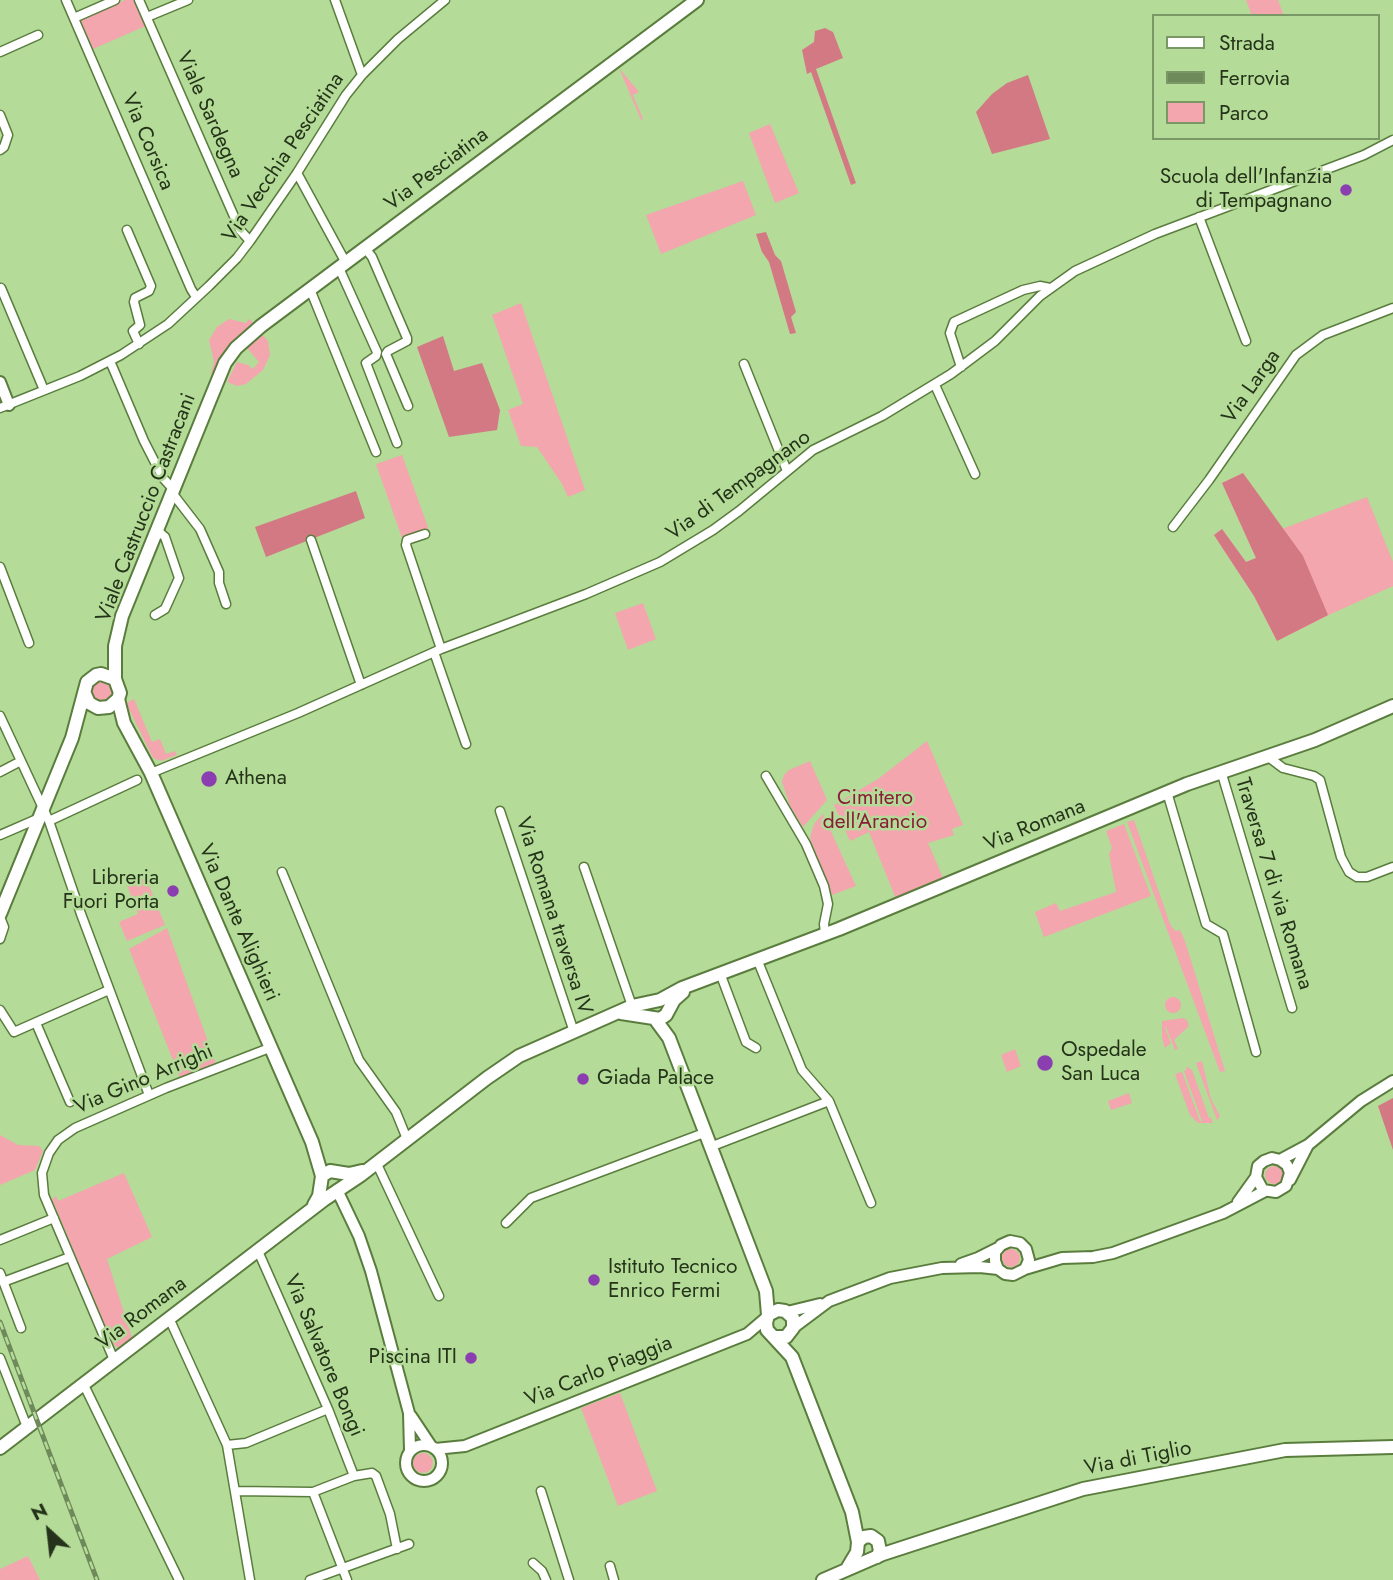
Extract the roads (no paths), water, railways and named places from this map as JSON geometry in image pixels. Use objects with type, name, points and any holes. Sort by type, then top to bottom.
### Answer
[{"type":"main road","name":"Via Pesciatina","points":[[216,385],[231,355],[242,342],[697,0]]},
{"type":"main road","name":"Viale Castruccio Castracani","points":[[0,916],[72,738],[87,682],[101,674],[115,646],[124,608],[216,385]]},
{"type":"main road","name":"Viale Castruccio Castracani","points":[[72,738],[98,708],[110,707],[118,699],[115,646]]},
{"type":"main road","points":[[101,674],[115,679]]},
{"type":"main road","points":[[85,694],[98,708]]},
{"type":"main road","name":"Via Dante Alighieri","points":[[118,699],[124,723],[151,773],[328,1176]]},
{"type":"main road","name":"Via Romana","points":[[0,1448],[337,1190],[513,1060],[626,1010],[656,1001],[681,988],[825,934],[1167,792],[1315,740],[1393,706]]},
{"type":"main road","name":"Via Dante Alighieri","points":[[98,708],[124,723]]},
{"type":"main road","name":"Via Romana","points":[[626,1010],[660,1015],[693,984]]},
{"type":"main road","points":[[656,1001],[648,1007],[660,1015],[776,1314]]},
{"type":"main road","points":[[337,1190],[327,1191],[328,1176],[352,1174],[370,1166]]},
{"type":"main road","name":"Via Romana","points":[[308,1213],[328,1176]]},
{"type":"main road","points":[[776,1314],[793,1318],[792,1357],[852,1513],[863,1530],[868,1549],[842,1572],[823,1580]]},
{"type":"main road","points":[[776,1314],[766,1326],[792,1357]]},
{"type":"main road","points":[[773,1336],[782,1338],[792,1331]]},
{"type":"main road","name":"Via di Tiglio","points":[[868,1549],[899,1550],[1083,1489],[1285,1450],[1393,1447]]},
{"type":"street","name":"Via Corsica","points":[[66,0],[187,282],[196,297]]},
{"type":"street","points":[[74,18],[115,0]]},
{"type":"street","name":"Viale Sardegna","points":[[139,0],[240,230],[250,241]]},
{"type":"street","points":[[146,17],[188,0]]},
{"type":"street","points":[[335,0],[362,75]]},
{"type":"street","name":"Via Vecchia Pesciatina","points":[[4,406],[110,361],[167,324],[237,258],[297,173],[339,104],[362,75],[398,39],[445,0]]},
{"type":"street","points":[[0,52],[38,35]]},
{"type":"street","points":[[0,115],[8,135],[4,147],[0,150]]},
{"type":"street","name":"Via di Tempagnano","points":[[151,773],[438,650],[586,594],[660,562],[713,530],[813,450],[882,416],[961,367],[995,341],[1050,288],[1074,271],[1199,217],[1364,155],[1393,140]]},
{"type":"street","points":[[297,173],[342,266],[377,352],[376,356],[366,363],[397,443]]},
{"type":"street","points":[[1199,217],[1246,341]]},
{"type":"street","points":[[127,230],[151,286],[149,291],[135,298],[134,302],[140,325],[133,331],[139,344]]},
{"type":"street","points":[[365,248],[372,257],[407,338],[407,341],[386,354],[408,405]]},
{"type":"street","points":[[961,367],[950,333],[954,323],[1023,290],[1040,286],[1050,288]]},
{"type":"street","points":[[1,288],[44,390]]},
{"type":"street","points":[[310,289],[376,452]]},
{"type":"street","name":"Via Larga","points":[[1173,527],[1296,355],[1323,335],[1393,308]]},
{"type":"street","points":[[110,361],[163,478],[200,529],[219,572],[219,583],[226,604]]},
{"type":"street","points":[[744,364],[787,471]]},
{"type":"street","points":[[0,382],[4,406]]},
{"type":"street","points":[[935,385],[975,474]]},
{"type":"street","points":[[155,615],[165,609],[179,578],[164,537],[158,530]]},
{"type":"street","points":[[425,534],[407,540],[406,545],[466,744]]},
{"type":"street","points":[[311,540],[361,685]]},
{"type":"street","points":[[0,567],[29,643]]},
{"type":"street","points":[[0,716],[3,732],[21,761],[43,815],[149,1095]]},
{"type":"street","points":[[1267,756],[1283,768],[1314,776],[1321,781],[1341,858],[1349,872],[1357,877],[1367,877],[1393,867]]},
{"type":"street","points":[[0,772],[21,761]]},
{"type":"street","name":"Traversa 7 di via Romana","points":[[1221,771],[1292,1008]]},
{"type":"street","points":[[766,776],[806,844],[824,886],[828,904],[825,934]]},
{"type":"street","points":[[0,835],[43,815],[137,780]]},
{"type":"street","points":[[1167,792],[1206,924],[1223,934],[1256,1052]]},
{"type":"street","name":"Via Romana traversa IV","points":[[500,811],[573,1032]]},
{"type":"street","points":[[584,867],[626,1010]]},
{"type":"street","points":[[282,872],[359,1060],[396,1112],[407,1139]]},
{"type":"street","points":[[0,916],[4,927],[0,939]]},
{"type":"street","points":[[757,959],[802,1070],[829,1101],[870,1203]]},
{"type":"street","points":[[720,973],[746,1042],[756,1048]]},
{"type":"street","points":[[0,1010],[14,1032],[109,990]]},
{"type":"street","points":[[36,1023],[70,1102]]},
{"type":"street","name":"Via Gino Arrighi","points":[[114,1360],[44,1192],[42,1178],[45,1160],[55,1144],[75,1128],[149,1095],[272,1047]]},
{"type":"street","points":[[1280,1160],[1308,1146],[1361,1101],[1393,1081]]},
{"type":"street","points":[[710,1147],[829,1101]]},
{"type":"street","points":[[506,1223],[531,1198],[704,1133]]},
{"type":"street","points":[[942,1268],[984,1267],[1013,1275],[1062,1258],[1113,1253],[1234,1207],[1265,1191],[1279,1191],[1289,1181],[1308,1146]]},
{"type":"street","points":[[1265,1191],[1258,1184],[1256,1177],[1262,1162],[1272,1158],[1280,1160],[1289,1169],[1289,1181]]},
{"type":"street","points":[[370,1166],[439,1296]]},
{"type":"street","points":[[1234,1207],[1256,1177]]},
{"type":"street","points":[[337,1190],[363,1246],[409,1413],[411,1450],[405,1464],[412,1478],[427,1481],[441,1470],[441,1458],[409,1413]]},
{"type":"street","points":[[0,1240],[54,1218]]},
{"type":"street","points":[[747,1334],[776,1314],[829,1301],[890,1278],[978,1258],[1006,1242],[1020,1243],[1026,1249],[1029,1260],[1025,1269]]},
{"type":"street","points":[[998,1248],[994,1258],[998,1269]]},
{"type":"street","points":[[1026,1249],[1062,1258]]},
{"type":"street","name":"Via Salvatore Bongi","points":[[258,1251],[328,1409],[354,1476]]},
{"type":"street","points":[[4,1282],[70,1257]]},
{"type":"street","points":[[0,1273],[21,1328]]},
{"type":"street","points":[[792,1331],[829,1301]]},
{"type":"street","points":[[169,1318],[227,1445],[250,1580]]},
{"type":"street","points":[[747,1334],[773,1336]]},
{"type":"street","name":"Via Carlo Piaggia","points":[[433,1448],[465,1446],[747,1334]]},
{"type":"street","points":[[0,1358],[27,1427]]},
{"type":"street","points":[[83,1383],[178,1580]]},
{"type":"street","points":[[227,1445],[246,1443],[328,1409]]},
{"type":"street","points":[[411,1450],[420,1445],[433,1448]]},
{"type":"street","name":"Via Carlo Piaggia","points":[[441,1470],[465,1446]]},
{"type":"street","points":[[235,1491],[313,1492],[354,1476],[372,1473],[376,1476],[390,1514],[397,1549]]},
{"type":"street","points":[[541,1491],[569,1580]]},
{"type":"street","points":[[313,1492],[346,1580]]},
{"type":"street","points":[[310,1580],[409,1544]]},
{"type":"street","points":[[533,1563],[542,1571],[546,1580]]},
{"type":"street","points":[[610,1566],[614,1580]]},
{"type":"railway","points":[[0,1322],[97,1580]]},
{"type":"place","name":"Scuola dell'Infanzia di Tempagnano","points":[[1346,190]]},
{"type":"place","name":"Athena","points":[[209,779]]},
{"type":"place","name":"Libreria Fuori Porta","points":[[173,891]]},
{"type":"place","name":"Ospedale San Luca","points":[[1045,1063]]},
{"type":"place","name":"Giada Palace","points":[[583,1079]]},
{"type":"place","name":"Istituto Tecnico Enrico Fermi","points":[[594,1280]]},
{"type":"place","name":"Piscina ITI","points":[[471,1358]]},
{"type":"park label","name":"Cimitero dell'Arancio","points":[[875,811]]}]
